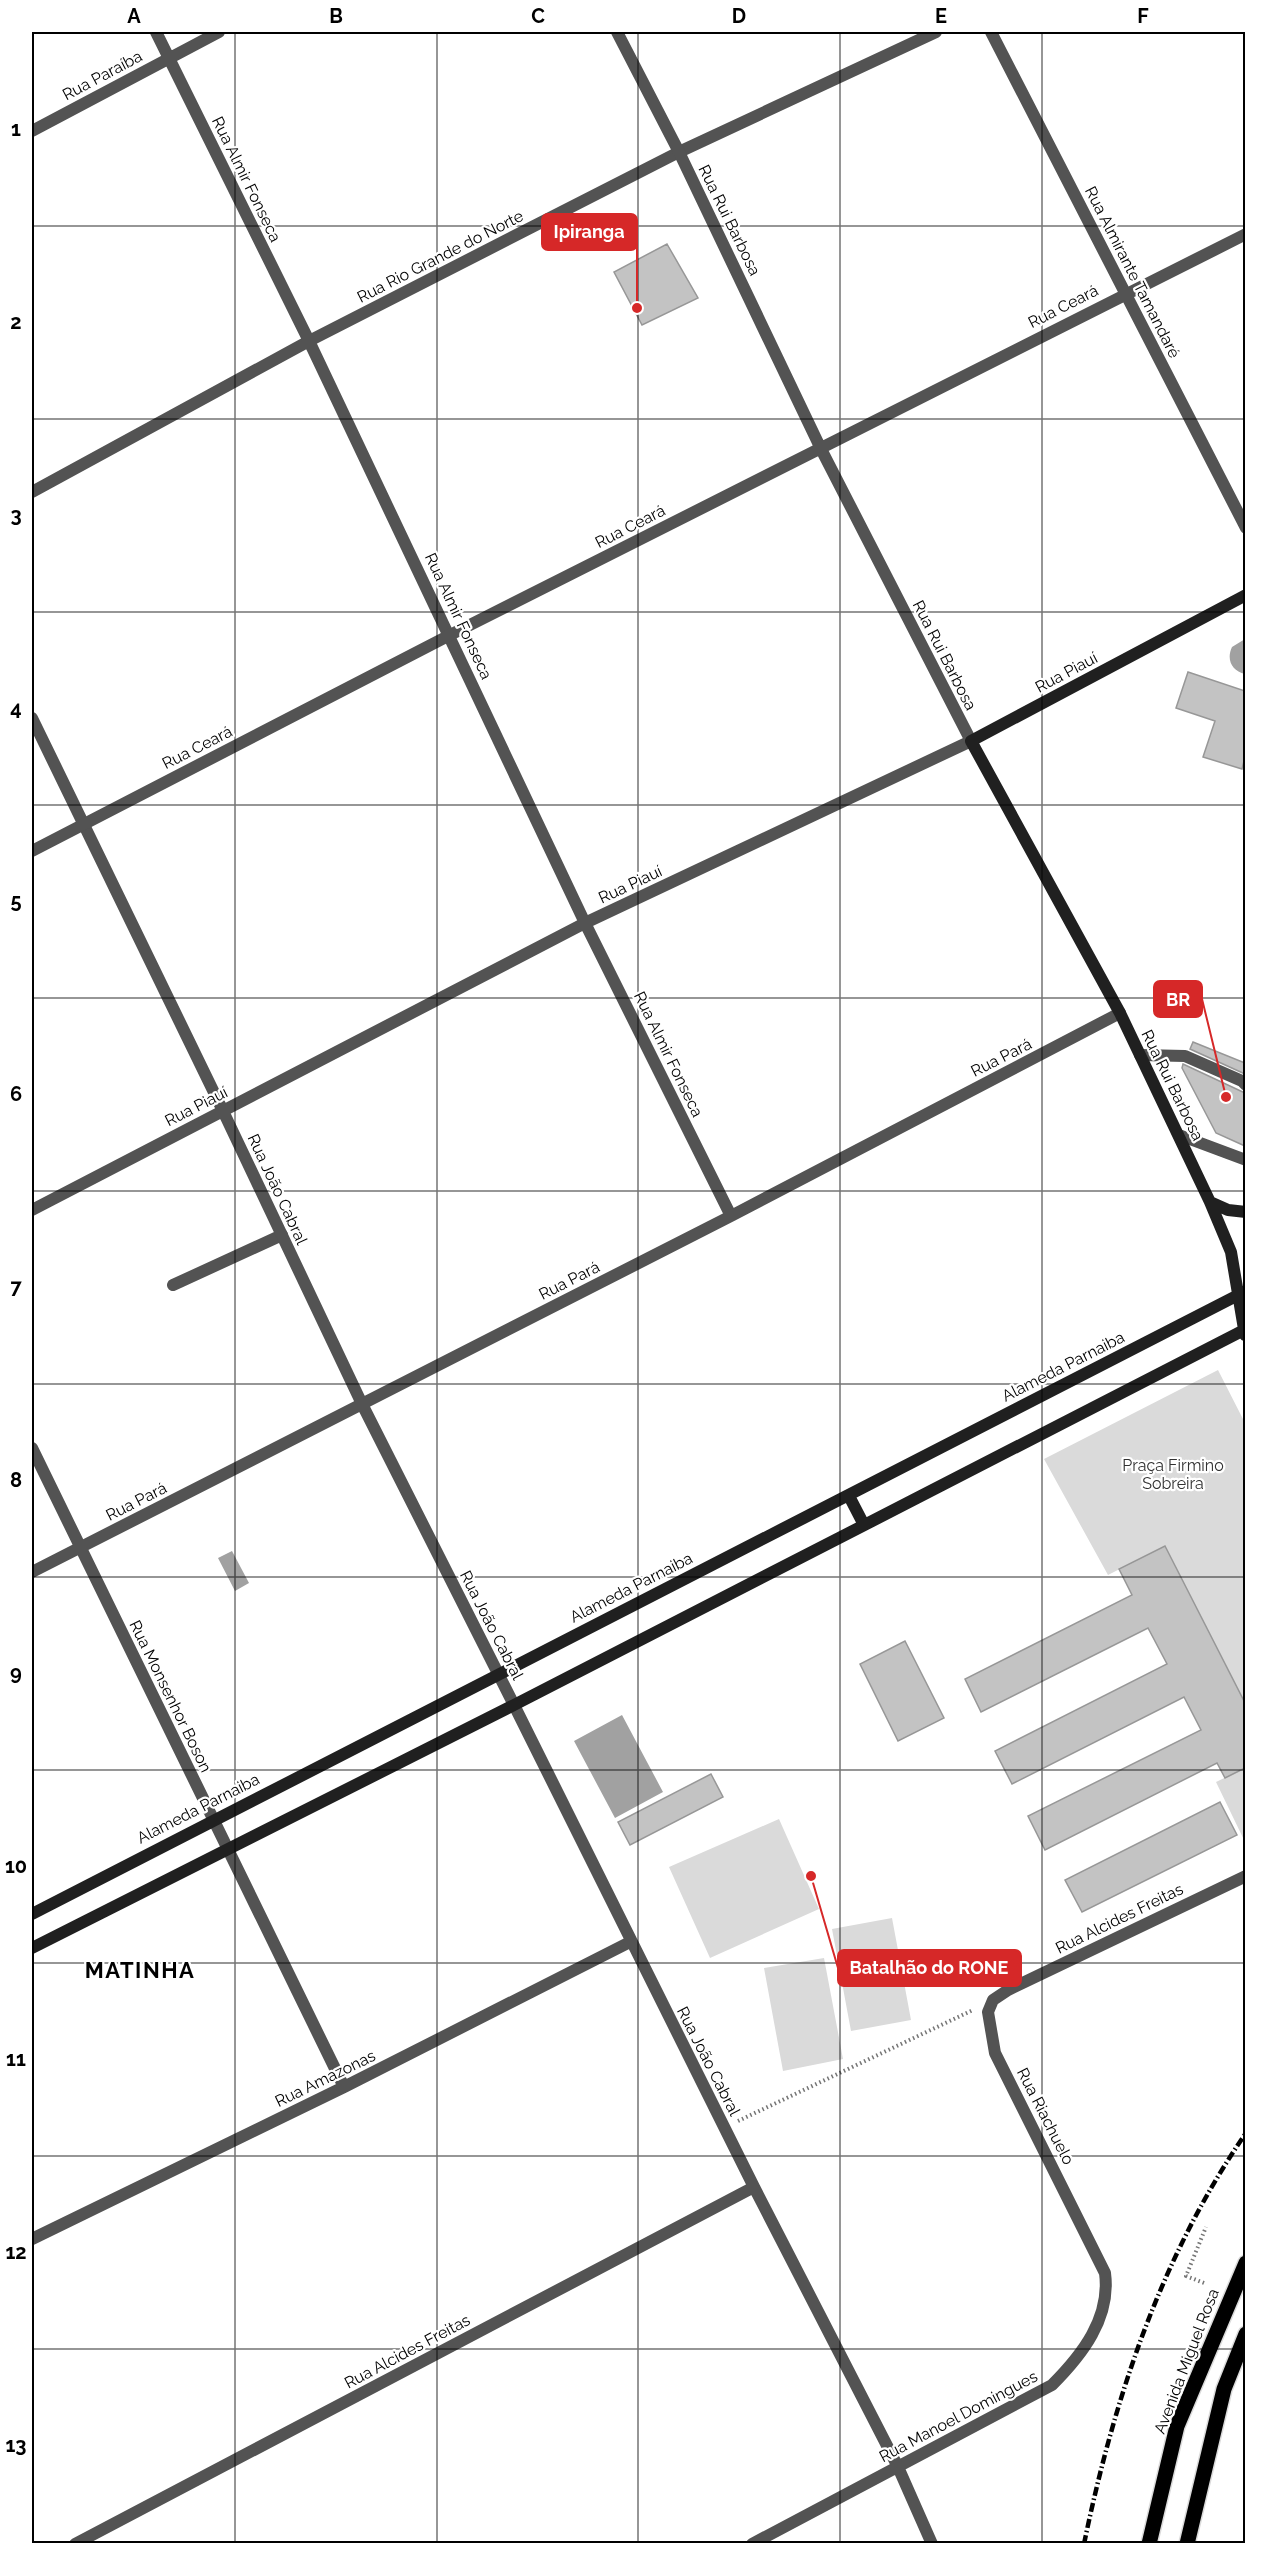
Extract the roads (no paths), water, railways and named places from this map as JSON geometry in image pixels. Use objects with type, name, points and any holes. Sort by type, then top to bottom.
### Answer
[{"type":"main road","name":"Rua Piauí","points":[[971,741],[1245,596]]},
{"type":"main road","name":"Rua Rui Barbosa","points":[[971,741],[1120,1013],[1179,1135],[1231,1252],[1242,1292],[1245,1332]]},
{"type":"main road","points":[[1210,1202],[1228,1210],[1245,1212]]},
{"type":"main road","name":"Alameda Parnaiba","points":[[32,1914],[1242,1292]]},
{"type":"main road","points":[[32,1948],[1245,1332]]},
{"type":"main road","points":[[849,1496],[864,1525]]},
{"type":"main road","name":"Avenida Miguel Rosa","points":[[1149,2544],[1177,2426],[1245,2263]]},
{"type":"main road","points":[[1187,2544],[1224,2389],[1245,2334]]},
{"type":"street","name":"Rua Almir Fonseca","points":[[156,32],[309,341],[585,923],[731,1216]]},
{"type":"street","name":"Rua Paraíba","points":[[32,131],[219,32]]},
{"type":"street","name":"Rua Rui Barbosa","points":[[616,32],[679,152],[821,449],[971,741]]},
{"type":"street","name":"Rua Rio Grande do Norte","points":[[32,492],[309,341],[679,152],[936,32]]},
{"type":"street","name":"Rua Almirante Tamandaré","points":[[991,32],[1245,528]]},
{"type":"street","name":"Rua Ceará","points":[[32,852],[450,635],[1245,234]]},
{"type":"street","name":"Rua João Cabral","points":[[32,718],[362,1404],[514,1705],[630,1942],[898,2467],[933,2544]]},
{"type":"street","name":"Rua Piauí","points":[[32,1210],[585,923],[971,741]]},
{"type":"street","name":"Rua Pará","points":[[32,1572],[731,1216],[1120,1013]]},
{"type":"street","points":[[1140,1055],[1185,1056],[1242,1081],[1245,1085]]},
{"type":"street","points":[[1179,1135],[1245,1160]]},
{"type":"street","points":[[173,1285],[282,1235]]},
{"type":"street","name":"Rua Monsenhor Boson","points":[[32,1448],[344,2087]]},
{"type":"street","name":"Rua Alcides Freitas","points":[[993,2000],[1008,1990],[1245,1876]]},
{"type":"street","name":"Rua Amazonas","points":[[32,2239],[344,2087],[630,1942]]},
{"type":"street","name":"Rua Riachuelo","points":[[993,2000],[988,2012],[995,2053],[1100,2258]]},
{"type":"street","name":"Rua Alcides Freitas","points":[[75,2544],[754,2187]]},
{"type":"street","name":"Rua Manoel Domingues","points":[[752,2544],[1052,2385],[1074,2363],[1091,2337],[1103,2308],[1107,2286],[1100,2258]]},
{"type":"railway","points":[[1084,2544],[1110,2436],[1144,2330],[1189,2229],[1216,2180],[1246,2133]]},
{"type":"place","name":"Ipiranga","points":[[637,308]]},
{"type":"place","name":"BR","points":[[1226,1097]]},
{"type":"place","name":"Batalhão do RONE","points":[[811,1876]]},
{"type":"district","name":"MATINHA","points":[[140,1970]]},
{"type":"park label","name":"Praça Firmino Sobreira","points":[[1173,1474]]}]
